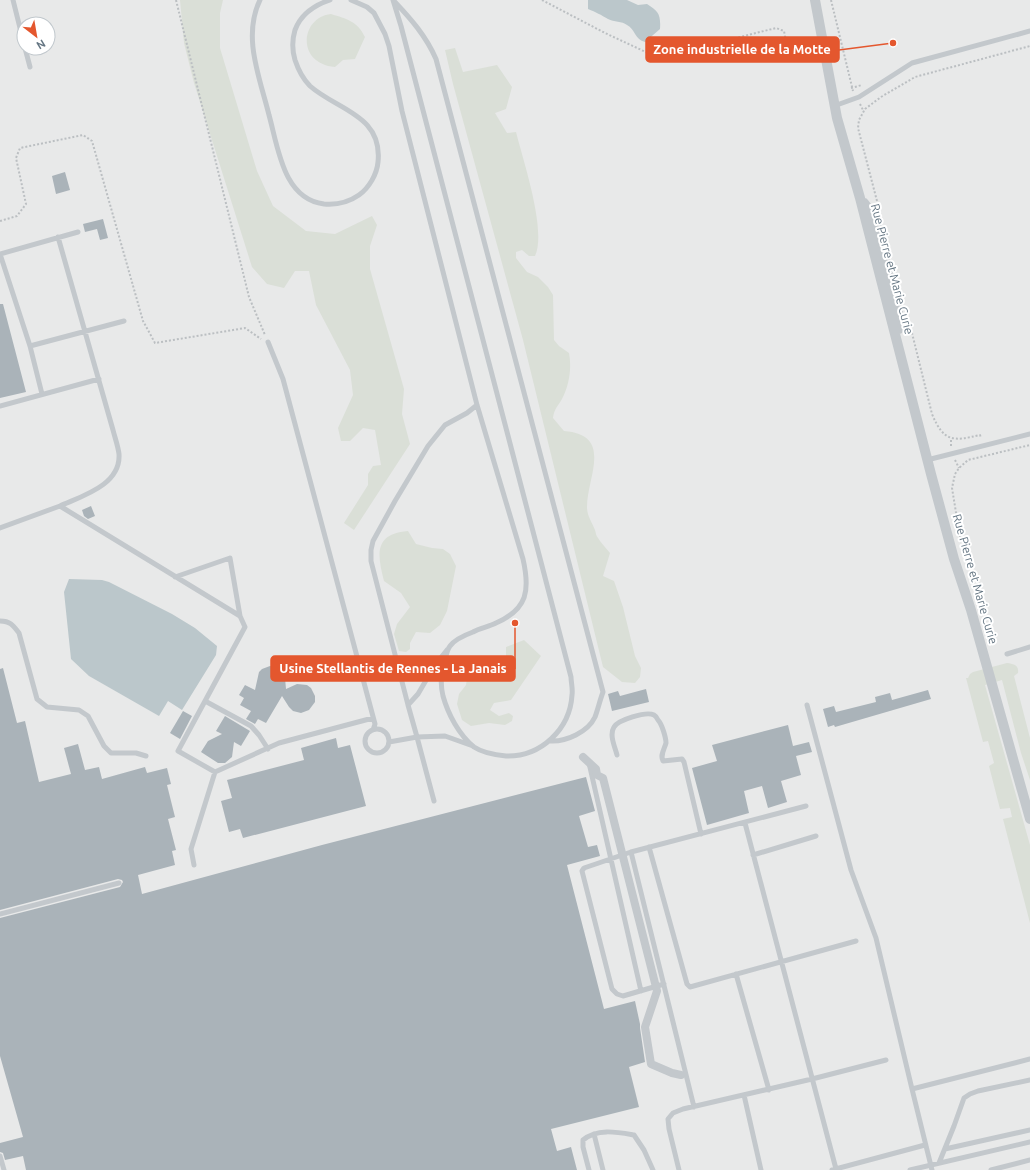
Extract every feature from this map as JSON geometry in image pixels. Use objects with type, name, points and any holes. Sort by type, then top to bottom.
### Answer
[{"type":"street","name":"Rue Pierre et Marie Curie","points":[[815,0],[837,118],[860,198],[954,559],[965,589],[1030,819]]},
{"type":"street","points":[[586,760],[596,769],[597,775],[603,778],[622,855],[660,986],[656,991],[646,1027],[651,1064],[672,1073],[681,1075]]},
{"type":"lane","points":[[13,0],[17,16]]},
{"type":"lane","points":[[260,0],[254,15],[252,26],[253,50],[283,167],[295,188],[302,195],[310,200],[330,204],[350,200],[364,190],[374,176],[378,165],[379,153],[372,131],[365,122],[354,113],[310,85],[302,76],[294,56],[292,47],[293,38],[300,20],[313,8],[330,0]]},
{"type":"lane","points":[[351,0],[367,7],[374,13],[385,34],[389,46],[402,111],[478,404],[523,559],[527,586],[525,596],[521,604],[514,612],[494,624],[467,634],[449,647],[435,664],[418,694],[408,705]]},
{"type":"lane","points":[[389,742],[417,737],[445,736],[499,756],[517,755],[534,750],[550,741],[557,733],[568,714],[573,693],[571,677],[393,0]]},
{"type":"lane","points":[[393,0],[423,34],[436,59],[603,692],[595,716],[586,728],[576,735],[566,739],[550,741]]},
{"type":"lane","points":[[834,106],[859,97],[912,63],[1030,31]]},
{"type":"lane","points":[[27,56],[30,67]]},
{"type":"lane","points":[[42,394],[30,346],[0,254],[78,232]]},
{"type":"lane","points":[[0,528],[60,506],[100,488],[111,477],[117,468],[119,455],[86,331],[58,237]]},
{"type":"lane","points":[[30,346],[124,321]]},
{"type":"lane","points":[[268,342],[283,379],[373,718],[373,730],[368,734],[365,742],[369,750],[376,753],[386,749],[389,742],[386,733],[383,731],[373,730]]},
{"type":"lane","points":[[0,406],[99,379]]},
{"type":"lane","points":[[434,801],[371,561],[371,550],[373,541],[391,508],[428,446],[445,425],[467,413],[478,404]]},
{"type":"lane","points":[[927,460],[1030,434]]},
{"type":"lane","points":[[60,506],[240,616]]},
{"type":"lane","points":[[175,577],[230,558],[240,616],[245,627],[178,751],[216,772]]},
{"type":"lane","points":[[0,621],[6,621],[12,624],[19,633],[37,699],[47,707],[79,710],[84,713],[88,716],[104,746],[111,753],[136,753],[146,756]]},
{"type":"lane","points":[[449,647],[442,668],[441,676],[443,695],[453,720],[460,731],[474,746]]},
{"type":"lane","points":[[1007,654],[1030,648]]},
{"type":"lane","points":[[205,701],[251,726],[268,749]]},
{"type":"lane","points":[[807,705],[851,870],[876,938],[931,1168]]},
{"type":"lane","points":[[617,755],[613,740],[613,728],[620,721],[638,716],[654,715],[660,723],[666,741],[662,756],[663,761],[666,762],[682,759],[684,762],[701,834]]},
{"type":"lane","points":[[194,865],[191,849],[216,772],[279,743],[373,718]]},
{"type":"lane","points":[[586,760],[641,991]]},
{"type":"lane","points":[[660,986],[623,996],[612,990],[582,871],[584,868],[631,852],[806,806]]},
{"type":"lane","points":[[745,823],[834,1169],[925,1145]]},
{"type":"lane","points":[[753,854],[816,836]]},
{"type":"lane","points":[[649,848],[688,986],[693,986],[856,941]]},
{"type":"lane","points":[[631,852],[660,986],[694,1107]]},
{"type":"lane","points":[[0,914],[119,883]]},
{"type":"lane","points":[[736,974],[769,1090]]},
{"type":"lane","points":[[912,1089],[1030,1059]]},
{"type":"lane","points":[[679,1170],[669,1129],[668,1119],[673,1113],[812,1080],[886,1060]]},
{"type":"lane","points":[[939,1163],[964,1098],[978,1091],[1030,1080]]},
{"type":"lane","points":[[744,1095],[761,1170]]},
{"type":"lane","points":[[945,1149],[1030,1130]]},
{"type":"lane","points":[[589,1170],[583,1147],[583,1140],[594,1134],[613,1131],[634,1136],[644,1150],[653,1170]]},
{"type":"lane","points":[[594,1134],[603,1170]]},
{"type":"lane","points":[[910,1170],[931,1168],[939,1163],[1030,1142]]},
{"type":"lane","points":[[0,1156],[4,1170]]},
{"type":"lane","points":[[991,1170],[1030,1160]]},
{"type":"path","points":[[176,0],[249,298],[268,342]]},
{"type":"path","points":[[542,0],[605,33],[650,54],[659,56],[776,28],[784,31],[786,42]]},
{"type":"path","points":[[831,0],[851,88]]},
{"type":"path","points":[[864,112],[881,97],[915,77],[1030,46]]},
{"type":"path","points":[[0,221],[17,216],[26,204],[16,158],[20,148],[83,135],[92,141],[143,321],[155,343],[245,328],[268,342]]},
{"type":"path","points":[[960,541],[952,488],[955,474],[959,468],[968,460],[1030,445]]},
{"type":"shaded area","points":[[0,0],[1030,0],[1030,1170],[0,1170]]},
{"type":"shaded area","points":[[180,0],[223,0],[220,13],[220,48],[257,171],[273,206],[306,231],[335,234],[372,216],[377,225],[370,246],[370,269],[404,389],[402,414],[410,444],[354,530],[344,523],[368,485],[368,474],[373,466],[381,465],[375,430],[363,428],[350,441],[341,441],[338,428],[353,395],[350,370],[316,305],[309,271],[295,271],[284,288],[267,284],[252,267],[194,83],[184,43]]},
{"type":"shaded area","points":[[588,0],[627,0],[638,5],[647,4],[658,14],[660,29],[645,42],[642,41],[630,27],[625,24],[610,20],[588,9]]},
{"type":"shaded area","points":[[331,14],[351,21],[359,27],[365,37],[355,59],[343,60],[335,67],[322,64],[313,57],[308,49],[307,40],[313,23],[321,17]]},
{"type":"shaded area","points":[[455,48],[463,72],[497,65],[512,87],[506,109],[495,113],[507,133],[516,132],[533,195],[538,230],[538,245],[535,256],[529,256],[522,250],[516,252],[516,258],[527,272],[538,277],[548,287],[553,295],[554,340],[559,346],[569,353],[570,365],[566,388],[562,399],[555,410],[553,418],[564,431],[579,434],[589,440],[593,449],[593,471],[588,495],[587,510],[597,536],[610,553],[603,576],[614,581],[623,607],[635,656],[641,668],[640,677],[635,683],[622,682],[603,667],[523,340],[453,84],[445,50]]},
{"type":"shaded area","points":[[408,531],[416,544],[443,549],[450,554],[456,566],[447,611],[440,625],[430,633],[416,632],[410,643],[410,649],[406,652],[399,651],[394,634],[397,624],[410,607],[401,593],[384,581],[380,554],[384,541],[389,536]]},
{"type":"shaded area","points":[[69,579],[102,580],[109,582],[172,614],[195,628],[217,646],[216,655],[182,710],[168,701],[159,716],[89,676],[71,659],[64,592]]},
{"type":"shaded area","points":[[524,640],[541,656],[511,700],[494,703],[490,710],[499,716],[509,713],[513,716],[512,721],[505,725],[489,723],[471,726],[462,720],[457,704],[459,694],[466,685],[468,672],[506,656],[506,647]]},
{"type":"shaded area","points":[[1007,663],[1014,664],[1018,668],[1018,673],[1014,676],[1030,738],[1030,780],[1021,753],[1002,680],[985,685],[1030,845],[1030,923],[1003,819],[1012,817],[1010,808],[1000,809],[989,766],[994,763],[988,741],[983,742],[966,678],[968,678],[973,672]]},
{"type":"building","points":[[65,172],[70,190],[56,194],[52,176]]},
{"type":"building","points":[[103,219],[108,238],[100,240],[97,229],[85,232],[83,224]]},
{"type":"building","points":[[0,304],[3,304],[26,392],[0,398]]},
{"type":"building","points":[[91,506],[95,516],[88,519],[84,516],[82,510]]},
{"type":"building","points":[[270,666],[276,667],[283,673],[286,689],[297,684],[307,685],[311,688],[315,696],[315,702],[309,710],[301,713],[293,711],[282,696],[266,723],[258,719],[255,724],[246,719],[251,711],[240,705],[244,698],[239,695],[245,685],[255,690],[259,672]]},
{"type":"building","points":[[3,668],[17,723],[25,721],[39,782],[71,774],[64,748],[78,744],[85,770],[99,767],[102,779],[145,767],[147,773],[167,768],[171,784],[167,785],[175,817],[168,819],[176,850],[172,851],[175,865],[138,875],[142,894],[322,845],[586,777],[595,811],[579,816],[588,847],[597,845],[600,856],[567,865],[604,1009],[635,1001],[640,1024],[645,1062],[629,1067],[639,1107],[551,1129],[557,1151],[571,1147],[577,1170],[26,1170],[23,1156],[5,1160],[3,1153],[0,1152],[0,1143],[23,1137],[0,1056],[0,918],[120,887],[123,882],[122,880],[118,879],[0,910],[0,669]]},
{"type":"building","points":[[646,689],[649,702],[612,711],[608,694],[618,691],[620,696]]},
{"type":"building","points":[[928,690],[931,699],[835,727],[834,725],[828,727],[823,709],[834,706],[836,712],[876,702],[875,697],[890,693],[892,700]]},
{"type":"building","points":[[183,711],[192,716],[180,739],[170,733]]},
{"type":"building","points":[[225,716],[250,731],[241,746],[234,742],[232,757],[225,763],[218,763],[201,752],[208,741],[222,734],[216,731]]},
{"type":"building","points":[[788,725],[793,746],[809,742],[812,752],[796,756],[801,775],[781,781],[787,802],[768,808],[762,786],[744,791],[749,813],[707,825],[692,768],[717,761],[712,745]]},
{"type":"building","points":[[336,738],[338,748],[350,745],[366,806],[243,838],[240,829],[229,832],[221,801],[232,798],[227,780],[304,760],[301,748]]},
{"type":"place","name":"Zone industrielle de la Motte","points":[[893,43]]},
{"type":"place","name":"Usine Stellantis de Rennes - La Janais","points":[[515,623]]}]
